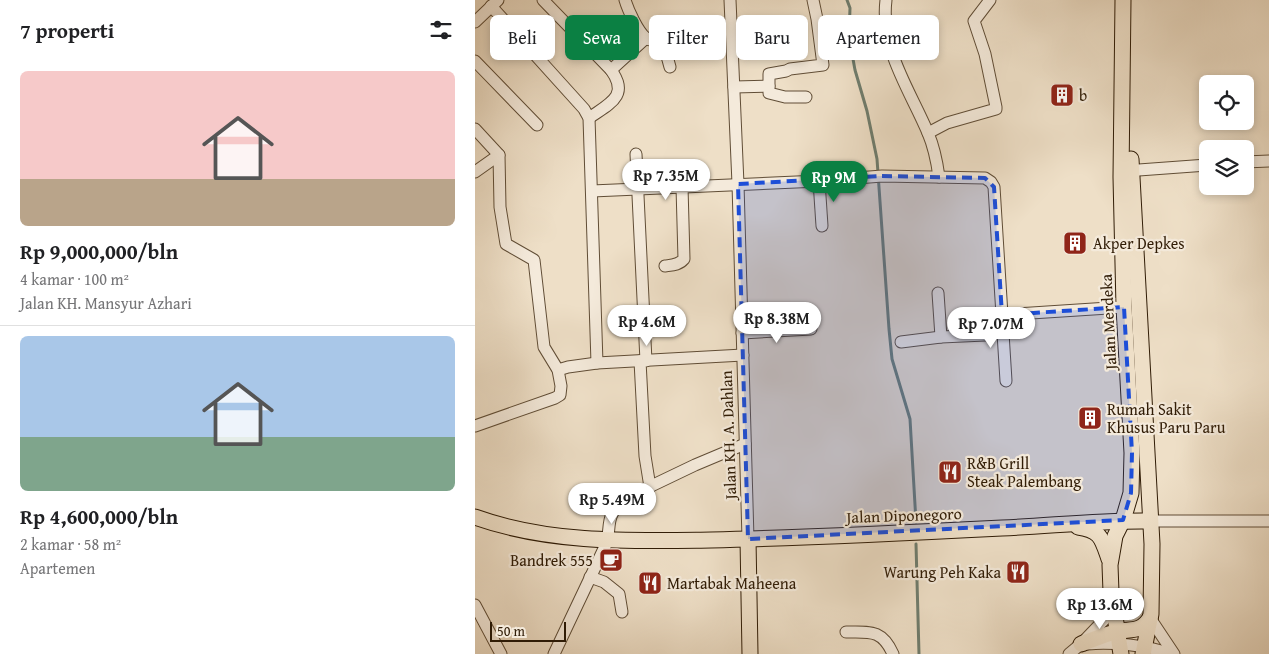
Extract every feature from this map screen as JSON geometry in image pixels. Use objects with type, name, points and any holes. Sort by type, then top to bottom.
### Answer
[{"type":"main road","name":"Jalan Merdeka","points":[[1123,0],[1126,171],[1152,544],[1150,618],[1143,651]]},
{"type":"main road","name":"Jalan Merdeka","points":[[1110,565],[1115,536],[1123,520],[1131,493],[1132,453],[1124,308],[1126,171],[1132,0]]},
{"type":"main road","name":"Jalan Diponegoro","points":[[475,517],[520,530],[568,538],[608,540],[747,539],[1062,524]]},
{"type":"main road","points":[[1062,524],[1150,520]]},
{"type":"main road","points":[[1062,524],[1088,528],[1097,533],[1104,544],[1110,565],[1111,592],[1119,643]]},
{"type":"main road","points":[[747,539],[750,654]]},
{"type":"main road","points":[[1119,643],[1125,632],[1138,629],[1150,618]]},
{"type":"main road","points":[[1081,644],[1119,643]]},
{"type":"street","points":[[543,0],[616,77],[619,92],[617,98],[589,118]]},
{"type":"street","points":[[625,0],[629,13],[646,38],[657,42],[667,55],[670,67]]},
{"type":"street","name":"Jalan KH. A. Dahlan","points":[[730,0],[738,184],[747,539]]},
{"type":"street","points":[[806,97],[785,97],[769,93],[769,74],[823,65],[813,0]]},
{"type":"street","points":[[886,0],[884,13],[894,61],[928,133],[936,157],[939,177]]},
{"type":"street","points":[[928,133],[947,123],[995,109],[996,106],[985,54],[974,21],[990,0]]},
{"type":"street","points":[[475,22],[495,3],[584,109],[589,118],[597,363]]},
{"type":"street","points":[[611,70],[646,38]]},
{"type":"street","points":[[475,61],[537,125]]},
{"type":"street","points":[[734,87],[769,86]]},
{"type":"street","points":[[475,129],[499,156],[500,207],[506,244],[534,260],[544,347],[558,370],[561,386],[559,396],[475,426]]},
{"type":"street","points":[[636,154],[645,456],[650,487]]},
{"type":"street","points":[[475,172],[499,156]]},
{"type":"street","points":[[1254,162],[1269,161]]},
{"type":"street","points":[[1126,171],[1199,166]]},
{"type":"street","points":[[592,191],[819,181],[882,176],[985,178],[994,187],[1006,381]]},
{"type":"street","points":[[819,181],[822,226]]},
{"type":"street","points":[[665,266],[675,265],[684,259],[683,187]]},
{"type":"street","points":[[938,293],[941,337]]},
{"type":"street","points":[[901,342],[941,337],[985,335],[1002,319],[1124,308]]},
{"type":"street","points":[[742,333],[811,329]]},
{"type":"street","points":[[558,370],[597,363],[743,356]]},
{"type":"street","points":[[556,653],[608,540],[609,521],[615,507],[624,499],[695,465],[745,444]]},
{"type":"street","points":[[1150,520],[1269,520]]},
{"type":"street","points":[[590,577],[604,582],[619,594],[622,612]]},
{"type":"street","points":[[1069,654],[1104,620],[1111,592]]},
{"type":"street","points":[[475,605],[501,654]]},
{"type":"street","points":[[1150,618],[1174,654]]},
{"type":"street","points":[[846,632],[871,632],[882,636],[893,654]]},
{"type":"street","points":[[1119,643],[1143,651],[1161,650],[1170,654]]},
{"type":"highlighted area","points":[[882,176],[985,178],[994,187],[1002,315],[1124,307],[1132,453],[1131,493],[1123,520],[748,539],[738,184]]},
{"type":"waterway","points":[[847,0],[850,8],[849,37],[855,70],[867,111],[877,159],[892,359],[910,419],[916,522]]},
{"type":"waterway","points":[[916,544],[919,654]]},
{"type":"place","name":"b","points":[[1062,95]]},
{"type":"place","name":"Akper Depkes","points":[[1075,243]]},
{"type":"place","name":"Rumah Sakit Khusus Paru Paru","points":[[1090,418]]},
{"type":"place","name":"R&B Grill Steak Palembang","points":[[950,472]]},
{"type":"place","name":"Bandrek 555","points":[[611,560]]},
{"type":"place","name":"Warung Peh Kaka","points":[[1018,572]]},
{"type":"place","name":"Martabak Maheena","points":[[650,583]]}]
